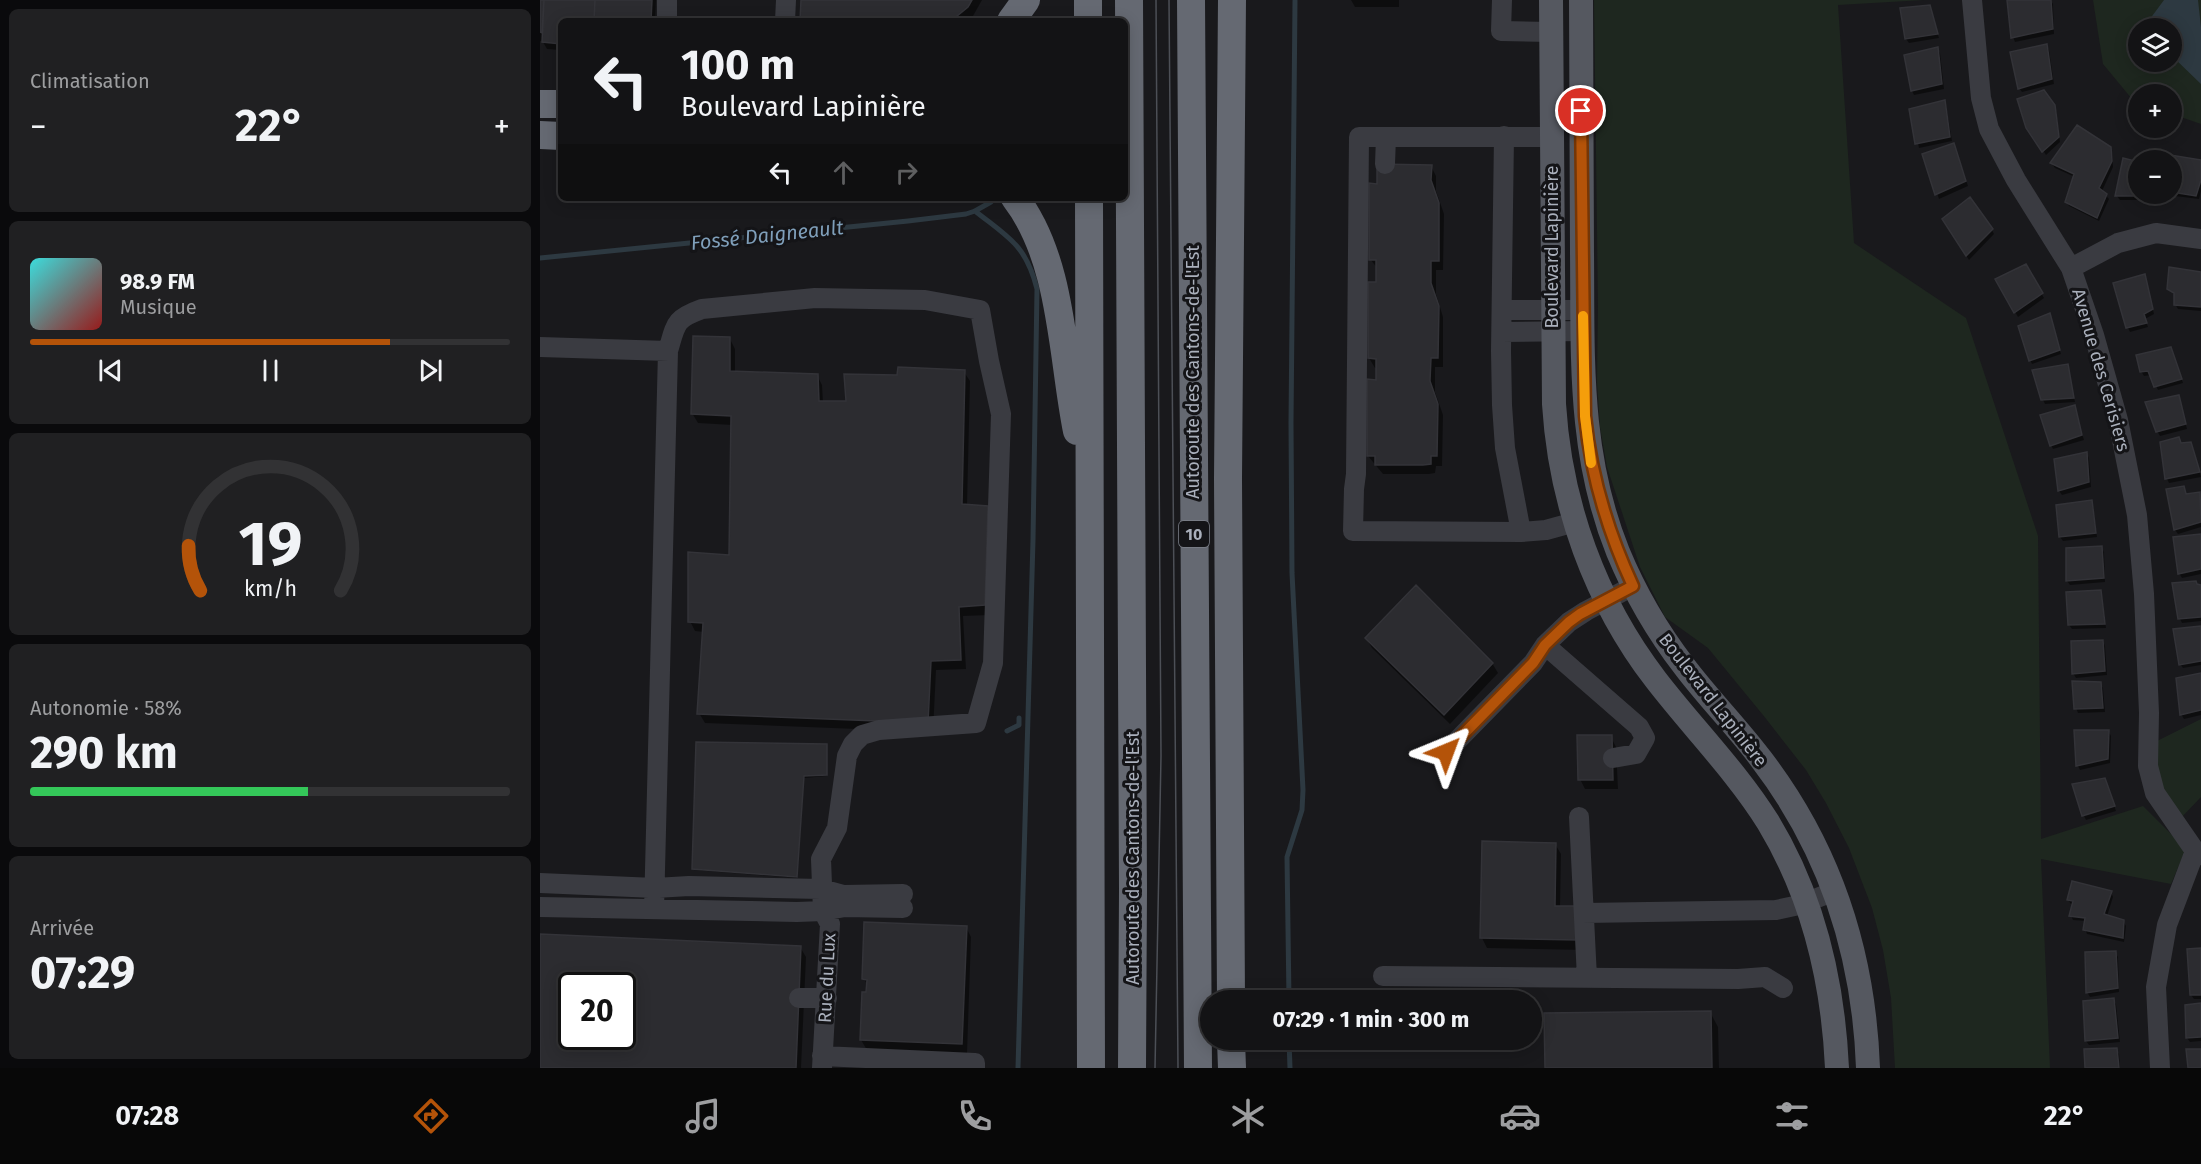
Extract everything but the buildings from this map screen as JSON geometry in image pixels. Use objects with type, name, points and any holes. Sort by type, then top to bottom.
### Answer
[{"type":"highway","points":[[1013,18],[1026,0]]},
{"type":"highway","points":[[1088,0],[1088,18]]},
{"type":"highway","name":"Autoroute des Cantons-de-l'Est","points":[[1129,0],[1132,1068]]},
{"type":"highway","name":"Autoroute des Cantons-de-l'Est","points":[[1191,0],[1198,1068]]},
{"type":"highway","points":[[1231,990],[1228,479],[1232,0]]},
{"type":"highway","points":[[540,104],[558,104]]},
{"type":"highway","points":[[540,135],[558,136]]},
{"type":"highway","points":[[1017,201],[1036,233],[1052,283],[1090,496]]},
{"type":"highway","points":[[1089,201],[1091,1068]]},
{"type":"highway","points":[[1231,1050],[1232,1068]]},
{"type":"main road","name":"Boulevard Lapinière","points":[[1551,0],[1556,433],[1575,522],[1606,600],[1643,662],[1742,784],[1783,849],[1807,902],[1827,971],[1835,1022],[1838,1068]]},
{"type":"main road","name":"Boulevard Lapinière","points":[[1581,0],[1585,416],[1590,454],[1611,534],[1633,586],[1654,625],[1684,667],[1758,755],[1779,784],[1811,837],[1835,891],[1853,949],[1862,989],[1868,1068]]},
{"type":"street","points":[[666,18],[667,0]]},
{"type":"street","points":[[785,18],[786,0]]},
{"type":"street","points":[[1502,0],[1502,31],[1551,32]]},
{"type":"street","name":"Avenue des Cerisiers","points":[[1972,0],[1981,98],[1989,129],[2016,180],[2071,268],[2094,334],[2118,420],[2137,515],[2144,594],[2149,713],[2148,765],[2155,793],[2198,853]]},
{"type":"street","points":[[1504,136],[1502,405],[1505,448],[1521,532]]},
{"type":"street","points":[[1552,136],[1359,137],[1356,474],[1353,531],[1521,532],[1546,530],[1575,522]]},
{"type":"street","points":[[1385,164],[1386,137]]},
{"type":"street","points":[[2071,268],[2118,243],[2156,233],[2201,239]]},
{"type":"street","name":"Rue du Lux","points":[[668,351],[676,324],[687,314],[702,309],[815,298],[925,300],[980,310],[1001,414],[993,663],[976,723],[879,730],[862,735],[853,744],[847,756],[837,828],[821,859],[823,911],[830,924],[822,1062]]},
{"type":"street","points":[[1502,310],[1553,321],[1583,321]]},
{"type":"street","points":[[1502,332],[1553,321]]},
{"type":"street","points":[[540,347],[668,351],[654,910]]},
{"type":"street","points":[[1446,752],[1533,663],[1545,645],[1574,617],[1633,586]]},
{"type":"street","points":[[1545,645],[1642,732],[1645,738],[1636,754],[1612,758]]},
{"type":"street","points":[[1580,817],[1587,978]]},
{"type":"street","points":[[2160,1068],[2157,978],[2167,925],[2198,853]]},
{"type":"street","points":[[540,883],[655,888],[689,886],[821,889],[843,895],[903,901],[823,911],[540,907]]},
{"type":"street","points":[[1584,913],[1776,910],[1807,902],[1835,891]]},
{"type":"street","points":[[1383,976],[1765,977],[1783,988]]},
{"type":"street","points":[[799,998],[827,998]]},
{"type":"street","points":[[822,1062],[975,1063],[975,1068]]},
{"type":"shaded area","points":[[1594,0],[1924,0],[1838,5],[1854,243],[1966,318],[2038,536],[2041,839],[2143,806],[2186,849],[2171,884],[2041,859],[2050,1068],[1895,1068],[1891,998],[1883,950],[1872,908],[1849,848],[1806,770],[1708,648],[1665,617],[1640,567],[1607,467],[1600,427],[1597,382]]},
{"type":"shaded area","points":[[2093,0],[2201,0],[2201,124],[2182,117],[2182,84],[2128,84],[2128,94],[2103,64]]},
{"type":"shaded area","points":[[2164,0],[2198,0],[2201,27],[2201,84],[2182,66],[2182,18],[2151,18]]},
{"type":"shaded area","points":[[2201,719],[2201,797],[2180,819],[2162,786],[2156,769],[2157,741]]},
{"type":"waterway","points":[[1289,990],[1287,857],[1302,810],[1303,790],[1292,573],[1295,1]]},
{"type":"waterway","name":"Fossé Daigneault","points":[[540,258],[966,214],[991,202]]},
{"type":"waterway","points":[[975,211],[1007,236],[1022,252],[1033,274],[1037,289],[1033,540],[1018,1068]]},
{"type":"waterway","name":"Fossé Daigneault","points":[[1007,731],[1019,725],[1019,718]]},
{"type":"waterway","points":[[1289,1050],[1290,1068]]},
{"type":"tram line","points":[[1155,1068],[1161,756],[1156,0]]},
{"type":"tram line","points":[[1169,0],[1178,1068]]},
{"type":"slow traffic","points":[[1583,316],[1583,386],[1591,463]]},
{"type":"route","points":[[1446,752],[1533,663],[1545,645],[1569,622],[1633,586],[1618,553],[1601,501],[1592,466],[1585,416],[1581,111]]}]
